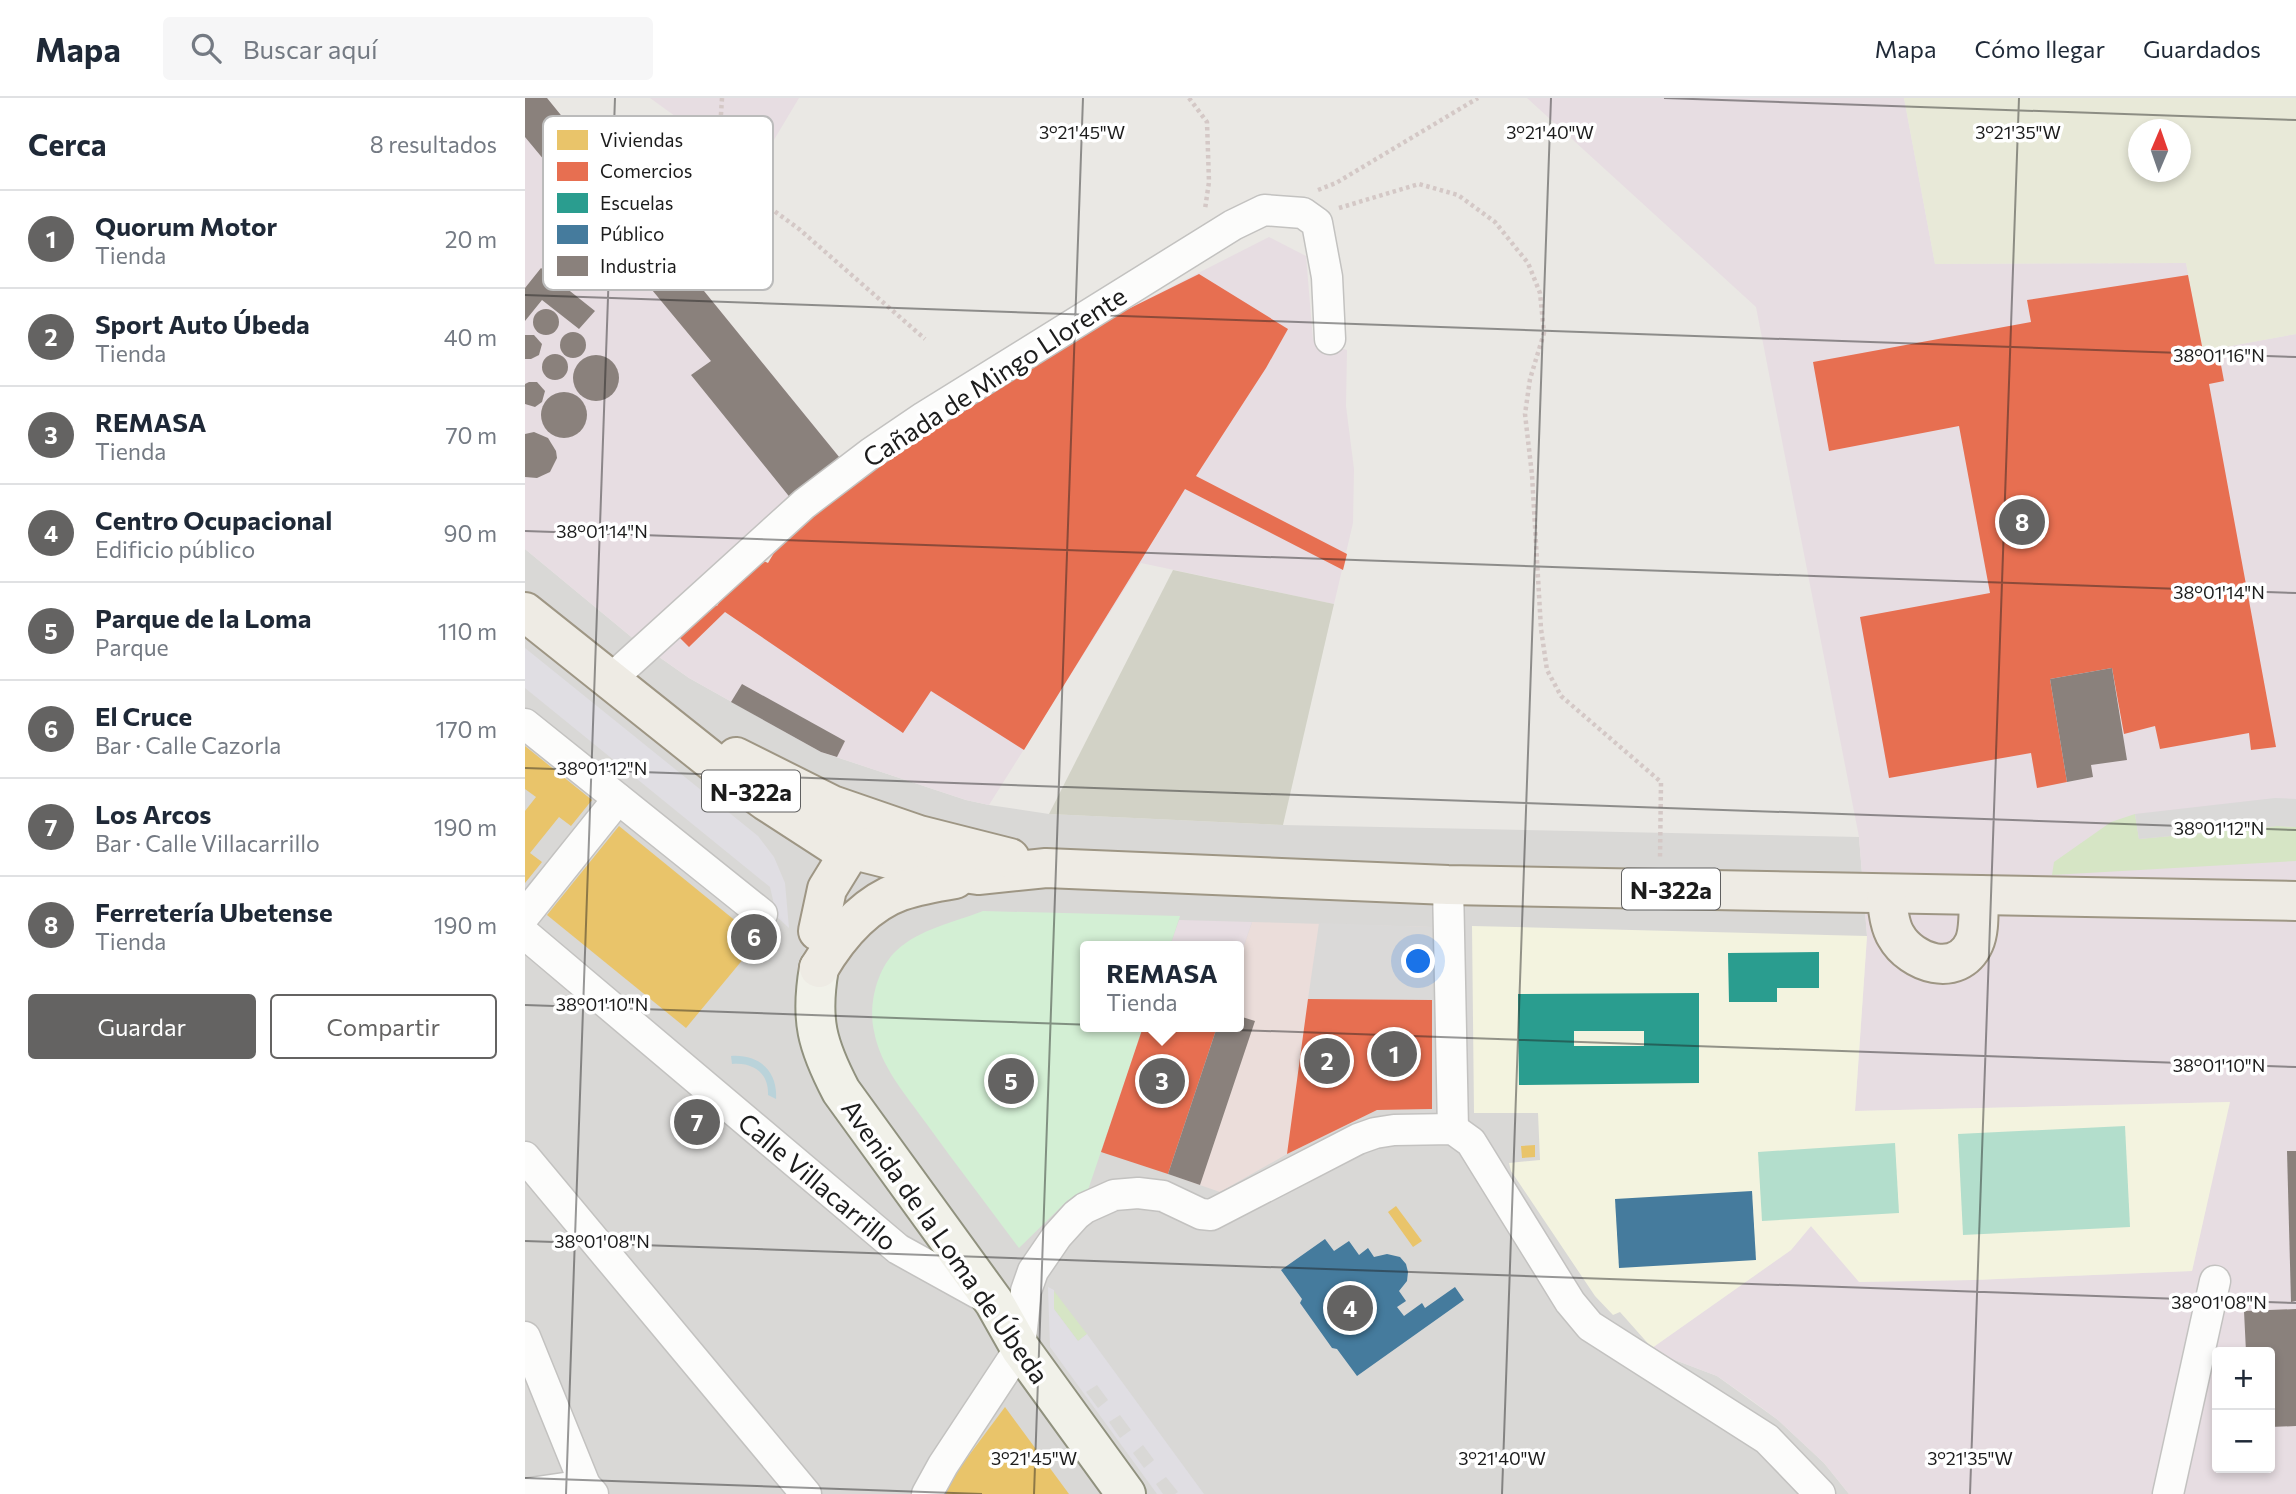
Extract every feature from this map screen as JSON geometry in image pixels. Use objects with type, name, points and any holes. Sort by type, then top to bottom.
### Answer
[{"type":"main road","name":"N-322a","points":[[525,612],[727,774],[765,801],[834,845],[921,867],[988,865],[1448,885],[2296,901]]},
{"type":"main road","name":"N-322a","points":[[658,718],[832,805],[919,835],[988,865]]},
{"type":"main road","points":[[765,801],[807,845],[824,948]]},
{"type":"main road","points":[[824,948],[851,888],[853,869],[851,842],[832,805]]},
{"type":"main road","points":[[824,948],[867,910],[900,891],[988,865]]},
{"type":"main road","points":[[1886,894],[1894,934],[1907,950],[1918,959],[1947,964],[1961,959],[1970,951],[1975,940],[1979,895]]},
{"type":"main road","name":"Avenida de la Loma de Úbeda","points":[[824,948],[814,996],[814,1017],[828,1066],[841,1091],[994,1302],[1020,1348],[1126,1494]]},
{"type":"street","name":"Cañada de Mingo Llorente","points":[[610,680],[804,504],[923,417],[1233,225],[1264,210],[1308,202]]},
{"type":"street","points":[[1308,202],[1323,247],[1330,339]]},
{"type":"street","points":[[525,724],[762,914]]},
{"type":"street","points":[[525,915],[618,799]]},
{"type":"street","points":[[1448,885],[1453,1129]]},
{"type":"street","name":"Calle Villacarrillo","points":[[525,934],[898,1249],[994,1302]]},
{"type":"street","points":[[927,1494],[1020,1348],[1026,1291],[1033,1271],[1067,1224],[1085,1208],[1114,1195],[1152,1194],[1172,1199],[1201,1214],[1211,1215],[1365,1136],[1394,1130],[1453,1129],[1471,1142],[1570,1302],[1590,1326],[1767,1439],[1820,1494]]},
{"type":"street","points":[[525,1157],[806,1494]]},
{"type":"street","points":[[2168,1494],[2215,1281]]},
{"type":"street","points":[[525,1337],[589,1489],[525,1494]]},
{"type":"path","points":[[721,116],[722,98]]},
{"type":"path","points":[[1189,98],[1207,122],[1209,183],[1200,245]]},
{"type":"path","points":[[1308,202],[1478,98]]},
{"type":"path","points":[[1308,202],[1347,207],[1419,184],[1458,195],[1495,222],[1528,263],[1541,293],[1544,333],[1530,379],[1525,414],[1532,475],[1541,629],[1547,670],[1561,696],[1661,782],[1659,889]]},
{"type":"path","points":[[773,210],[799,229],[925,339]]},
{"type":"shaded area","points":[[525,98],[547,98],[562,116],[543,116],[543,290],[703,290],[844,463],[635,640],[525,549]]},
{"type":"shaded area","points":[[650,98],[799,98],[773,141],[773,116],[675,116]]},
{"type":"shaded area","points":[[1527,98],[1904,98],[1935,264],[2186,263],[2203,351],[2296,334],[2296,1494],[1849,1494],[1824,1463],[1778,1420],[1750,1399],[1717,1376],[1667,1357],[1652,1348],[1791,1250],[1811,1226],[1860,1282],[2192,1271],[2229,1102],[1855,1111],[1867,936],[1859,837],[1756,307]]},
{"type":"shaded area","points":[[1904,98],[2296,98],[2296,334],[2203,351],[2186,263],[1935,264]]},
{"type":"shaded area","points":[[1269,237],[1306,256],[1313,340],[1347,350],[1346,406],[1354,469],[1353,523],[1334,604],[1141,563],[989,805],[966,800],[821,752],[689,678],[655,654],[709,602],[717,605],[741,568],[757,558],[768,563],[784,536],[1096,325]]},
{"type":"shaded area","points":[[525,549],[635,640],[689,678],[821,752],[966,800],[989,805],[1049,814],[1283,825],[1859,837],[1867,936],[1652,1347],[1667,1357],[1717,1376],[1778,1420],[1824,1463],[1849,1494],[525,1494]]},
{"type":"shaded area","points":[[1173,570],[1334,604],[1283,825],[1049,814]]},
{"type":"shaded area","points":[[525,648],[758,836],[774,857],[785,883],[789,928],[777,917],[770,887],[525,688]]},
{"type":"shaded area","points":[[2275,798],[2296,799],[2296,827],[2277,826],[2139,839],[2135,814]]},
{"type":"shaded area","points":[[1179,920],[1252,922],[1244,945],[1244,941],[1172,941]]},
{"type":"shaded area","points":[[1252,922],[1432,927],[1432,1109],[1377,1110],[1287,1154],[1220,1192],[1168,1174],[1215,1032],[1244,1032],[1244,945]]},
{"type":"shaded area","points":[[1319,923],[1432,927],[1432,1000],[1308,999]]},
{"type":"shaded area","points":[[1472,926],[1867,936],[1855,1111],[2230,1102],[2192,1271],[1859,1282],[1811,1226],[1791,1250],[1652,1348],[1620,1312],[1613,1315],[1595,1296],[1511,1171],[1509,1163],[1540,1160],[1538,1113],[1474,1113]]},
{"type":"shaded area","points":[[1048,1287],[1054,1290],[1054,1309],[1078,1341],[1087,1334],[1204,1494],[1175,1494],[1178,1492],[1166,1477],[1156,1484],[1163,1494],[1157,1494],[1050,1347]],"holes":[[[1097,1385],[1108,1400],[1098,1408],[1086,1392]],[[1120,1415],[1131,1430],[1120,1438],[1109,1422]],[[1143,1445],[1154,1460],[1144,1468],[1133,1453]]]},
{"type":"green space","points":[[2135,814],[2139,839],[2277,826],[2296,827],[2296,861],[2052,875],[2054,862],[2111,822]]},
{"type":"green space","points":[[983,911],[1180,916],[1172,941],[1080,941],[1080,1032],[1141,1032],[1088,1190],[1068,1200],[1019,1248],[895,1080],[877,1044],[872,1021],[873,999],[884,967],[905,943],[938,927]]},
{"type":"green space","points":[[2125,1126],[2130,1227],[1963,1235],[1958,1134]]},
{"type":"green space","points":[[1895,1143],[1899,1213],[1762,1221],[1758,1152]]},
{"type":"green space","points":[[1054,1291],[1087,1334],[1078,1341],[1054,1309]]},
{"type":"water","points":[[731,1056],[750,1058],[765,1066],[774,1080],[776,1099],[768,1095],[766,1081],[758,1070],[747,1065],[732,1064]]},
{"type":"building: Viviendas","points":[[525,746],[592,800],[571,826],[559,817],[530,853],[542,862],[525,883],[525,811],[536,797],[525,789]]},
{"type":"building: Viviendas","points":[[619,826],[759,940],[686,1028],[547,915]]},
{"type":"building: Viviendas","points":[[1535,1145],[1535,1157],[1522,1158],[1521,1146]]},
{"type":"building: Viviendas","points":[[1396,1206],[1422,1241],[1413,1247],[1388,1212]]},
{"type":"building: Viviendas","points":[[1005,1407],[1069,1494],[945,1494],[955,1474]]},
{"type":"building: Comercios","points":[[1199,274],[1288,329],[1196,476],[1347,554],[1343,570],[1185,489],[1024,750],[931,691],[903,733],[725,612],[689,647],[676,634],[709,602],[717,606],[741,568],[757,558],[768,563],[784,536],[920,434],[1096,325]]},
{"type":"building: Comercios","points":[[2188,275],[2203,351],[2218,349],[2224,381],[2209,384],[2276,747],[2251,750],[2249,733],[2160,749],[2155,726],[2124,734],[2112,668],[2050,679],[2067,782],[2037,788],[2031,753],[1889,778],[1860,617],[1990,593],[1959,426],[1829,451],[1813,362],[2031,322],[2027,300]]},
{"type":"building: Comercios","points":[[1308,999],[1432,1000],[1432,1109],[1377,1110],[1287,1154]]},
{"type":"building: Comercios","points":[[1141,1032],[1215,1032],[1168,1174],[1101,1152]]},
{"type":"building: Escuelas","points":[[1819,952],[1819,988],[1777,988],[1777,1002],[1729,1002],[1728,953]]},
{"type":"building: Escuelas","points":[[1699,993],[1699,1083],[1519,1085],[1518,994]],"holes":[[[1574,1031],[1644,1031],[1644,1046],[1574,1046]]]},
{"type":"building: Público","points":[[1752,1191],[1756,1260],[1619,1268],[1615,1199]]},
{"type":"building: Público","points":[[1325,1239],[1334,1251],[1349,1241],[1359,1255],[1368,1248],[1374,1257],[1387,1254],[1400,1257],[1408,1272],[1407,1281],[1399,1291],[1406,1301],[1397,1307],[1404,1316],[1422,1303],[1425,1308],[1455,1287],[1464,1300],[1357,1376],[1337,1349],[1332,1348],[1300,1303],[1302,1299],[1281,1270]]},
{"type":"building: Industria","points":[[525,98],[547,98],[562,116],[543,116],[543,159],[525,137]]},
{"type":"building: Industria","points":[[541,268],[543,290],[569,290],[595,311],[579,329],[542,300],[525,321],[525,288]]},
{"type":"building: Industria","points":[[652,290],[703,290],[844,463],[792,500],[691,375],[711,361]]},
{"type":"building: Industria","points":[[546,309],[555,313],[559,322],[555,331],[546,335],[537,331],[533,322],[537,313]]},
{"type":"building: Industria","points":[[573,332],[582,336],[586,345],[582,354],[573,358],[564,354],[560,345],[564,336]]},
{"type":"building: Industria","points":[[525,335],[534,335],[542,344],[539,355],[531,359],[525,359]]},
{"type":"building: Industria","points":[[555,354],[564,358],[568,367],[564,376],[555,380],[546,376],[542,367],[546,358]]},
{"type":"building: Industria","points":[[596,355],[612,362],[619,378],[612,394],[596,401],[580,394],[573,378],[580,362]]},
{"type":"building: Industria","points":[[537,382],[545,391],[542,402],[535,407],[525,404],[525,384]]},
{"type":"building: Industria","points":[[564,392],[580,399],[587,415],[580,431],[564,438],[548,431],[541,415],[548,399]]},
{"type":"building: Industria","points":[[534,432],[548,438],[557,458],[550,472],[537,478],[525,477],[525,434]]},
{"type":"building: Industria","points":[[2112,668],[2127,760],[2091,765],[2093,777],[2067,782],[2050,679]]},
{"type":"building: Industria","points":[[742,684],[845,741],[837,757],[821,752],[731,702]]},
{"type":"building: Industria","points":[[1244,1018],[1255,1021],[1200,1185],[1168,1174],[1215,1032],[1244,1032]]},
{"type":"building: Industria","points":[[2287,1151],[2296,1151],[2296,1301],[2291,1302]]},
{"type":"building: Industria","points":[[2296,1309],[2296,1426],[2275,1427],[2275,1347],[2246,1347],[2244,1311]]},
{"type":"place","name":"Ferretería Ubetense","points":[[2022,522]]},
{"type":"place","name":"El Cruce","points":[[754,937]]},
{"type":"place","name":"Quorum Motor","points":[[1394,1054]]},
{"type":"place","name":"Sport Auto Úbeda","points":[[1327,1061]]},
{"type":"place","name":"Parque de la Loma","points":[[1011,1081]]},
{"type":"place","name":"REMASA","points":[[1162,1081]]},
{"type":"place","name":"Los Arcos","points":[[697,1122]]},
{"type":"place","name":"Centro Ocupacional","points":[[1350,1308]]}]
